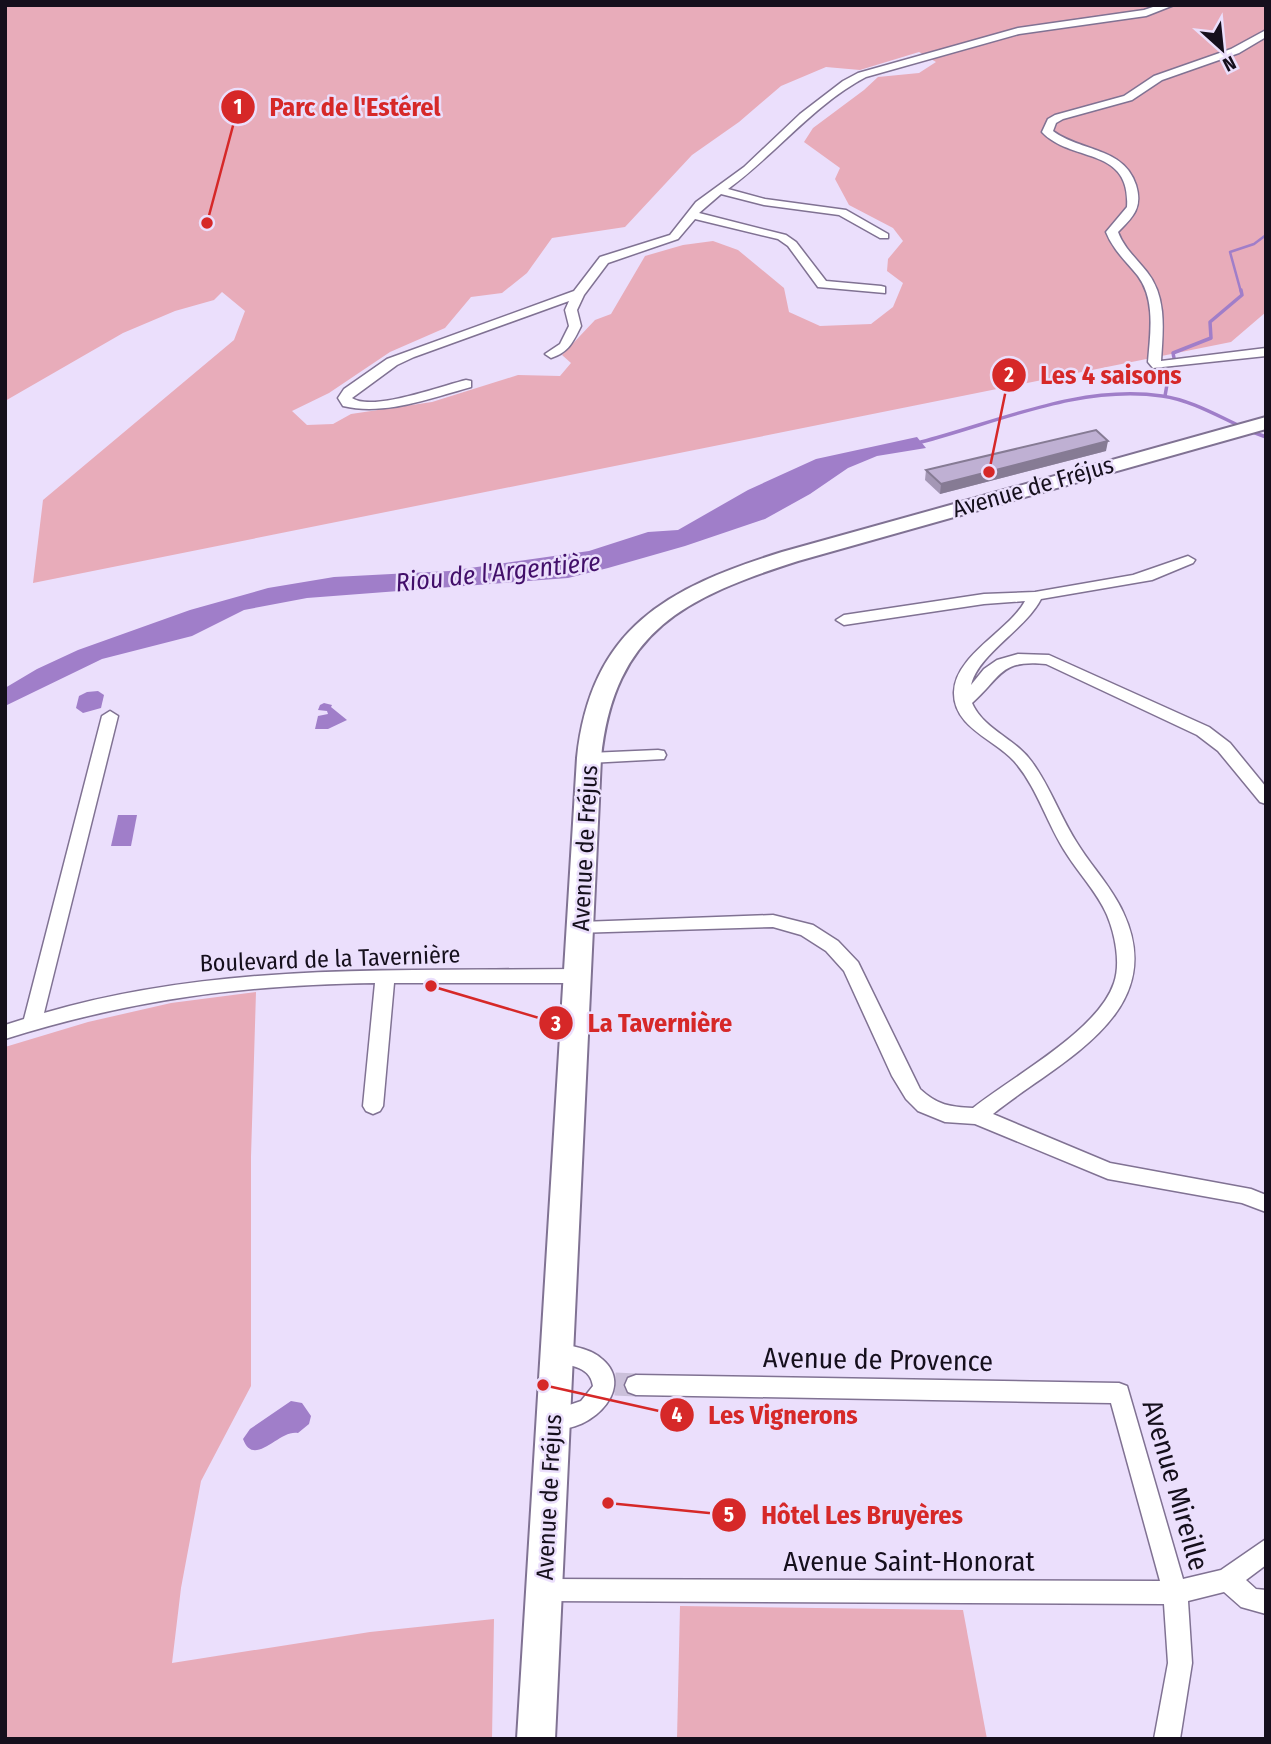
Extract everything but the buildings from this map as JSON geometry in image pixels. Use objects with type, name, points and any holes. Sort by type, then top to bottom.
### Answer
[{"type":"main road","name":"Avenue de Fréjus","points":[[536,1739],[589,758],[594,714],[610,671],[645,628],[692,595],[786,558],[1266,423]]},
{"type":"street","points":[[551,354],[565,346],[575,326],[572,310],[578,294],[604,260],[674,237],[700,204],[748,169],[835,91],[862,75],[1009,34],[1146,13],[1169,5]]},
{"type":"street","points":[[1266,33],[1235,51],[1158,78],[1128,98],[1059,117],[1047,127],[1046,132],[1052,138],[1110,158],[1125,170],[1129,178],[1134,203],[1130,213],[1112,232],[1120,250],[1146,278],[1153,291],[1154,362],[1158,365],[1266,352]]},
{"type":"street","points":[[720,191],[764,202],[842,212],[884,236]]},
{"type":"street","points":[[690,214],[782,237],[792,244],[822,284],[881,290]]},
{"type":"street","points":[[466,384],[406,400],[362,406],[348,403],[345,398],[349,392],[392,362],[409,354],[578,294]]},
{"type":"street","points":[[844,621],[984,599],[1035,596],[1124,582],[1173,569],[1188,560]]},
{"type":"street","points":[[976,1116],[1080,1039],[1108,1014],[1124,982],[1125,955],[1119,924],[1104,894],[1070,847],[1028,767],[1013,751],[983,732],[963,702],[965,678],[988,650],[1031,607],[1035,596]]},
{"type":"street","points":[[963,702],[973,695],[992,670],[1004,662],[1021,658],[1049,660],[1203,731],[1224,747],[1266,798]]},
{"type":"street","points":[[32,1023],[110,716]]},
{"type":"street","points":[[589,758],[657,755]]},
{"type":"street","points":[[581,928],[773,921],[807,930],[832,946],[852,967],[913,1094],[925,1106],[945,1114],[976,1116],[1108,1171],[1244,1195],[1266,1204]]},
{"type":"street","name":"Boulevard de la Tavernière","points":[[5,1032],[96,1007],[210,985],[385,977],[579,976]]},
{"type":"street","points":[[373,1106],[385,977]]},
{"type":"street","points":[[554,1420],[570,1419],[585,1412],[619,1385],[604,1376],[587,1359],[555,1353]]},
{"type":"street","name":"Avenue de Provence","points":[[619,1385],[1119,1393]]},
{"type":"street","name":"Avenue Mireille","points":[[1119,1393],[1175,1593],[1180,1663],[1167,1739]]},
{"type":"street","points":[[1266,1550],[1227,1580],[1250,1599],[1266,1602]]},
{"type":"street","name":"Avenue Saint-Honorat","points":[[544,1590],[1175,1593],[1227,1580]]},
{"type":"shaded area","points":[[5,5],[1266,5],[1266,312],[1231,342],[33,583],[43,500],[234,340],[245,311],[222,292],[214,300],[175,311],[123,333],[5,401]],"holes":[[[919,52],[936,62],[919,73],[878,77],[813,128],[804,142],[840,168],[835,179],[849,205],[893,228],[903,241],[888,259],[887,271],[903,283],[893,307],[871,324],[820,326],[789,312],[784,288],[738,250],[713,241],[683,245],[645,256],[611,314],[595,320],[562,355],[571,363],[560,376],[518,375],[432,402],[351,414],[333,424],[307,425],[292,411],[329,393],[390,352],[445,328],[471,297],[502,293],[527,273],[552,238],[625,227],[692,155],[739,122],[781,86],[826,67],[860,70]]]},
{"type":"shaded area","points":[[256,992],[251,1157],[251,1386],[201,1481],[181,1588],[172,1663],[370,1632],[494,1619],[492,1739],[5,1739],[5,1047],[88,1022],[171,1003]]},
{"type":"shaded area","points":[[680,1606],[963,1610],[987,1739],[677,1739]]},
{"type":"water","points":[[917,437],[926,448],[877,456],[848,468],[810,494],[765,519],[685,546],[568,578],[307,598],[244,610],[192,636],[102,659],[5,706],[5,688],[37,669],[78,650],[190,610],[268,588],[334,577],[449,571],[589,551],[648,532],[678,530],[748,490],[816,459]]},
{"type":"water","points":[[98,691],[104,695],[101,708],[83,713],[76,708],[79,696]]},
{"type":"water","points":[[324,703],[332,705],[331,707],[347,720],[328,729],[315,729],[318,716],[328,714],[327,711],[318,710]]},
{"type":"water","points":[[118,815],[137,815],[131,846],[111,846]]},
{"type":"water","points":[[291,1401],[302,1403],[311,1416],[309,1424],[298,1433],[283,1436],[268,1446],[254,1450],[248,1447],[243,1439],[250,1429]]},
{"type":"waterway","points":[[1241,292],[1230,252],[1254,244],[1266,235]]},
{"type":"waterway","points":[[1174,358],[1173,353],[1211,338],[1210,322],[1242,295],[1241,290]]},
{"type":"waterway","points":[[1165,396],[1169,373]]},
{"type":"waterway","name":"Riou de l'Argentière","points":[[921,442],[1040,407],[1101,395],[1162,396],[1203,408],[1242,427]]},
{"type":"waterway","name":"Riou de l'Argentière","points":[[1250,431],[1266,437]]},
{"type":"tunnel","points":[[615,1384],[636,1385]]},
{"type":"place","name":"Parc de l'Estérel","points":[[207,223]]},
{"type":"place","name":"Les 4 saisons","points":[[989,472]]},
{"type":"place","name":"La Tavernière","points":[[431,986]]},
{"type":"place","name":"Les Vignerons","points":[[543,1385]]},
{"type":"place","name":"Hôtel Les Bruyères","points":[[608,1503]]}]
